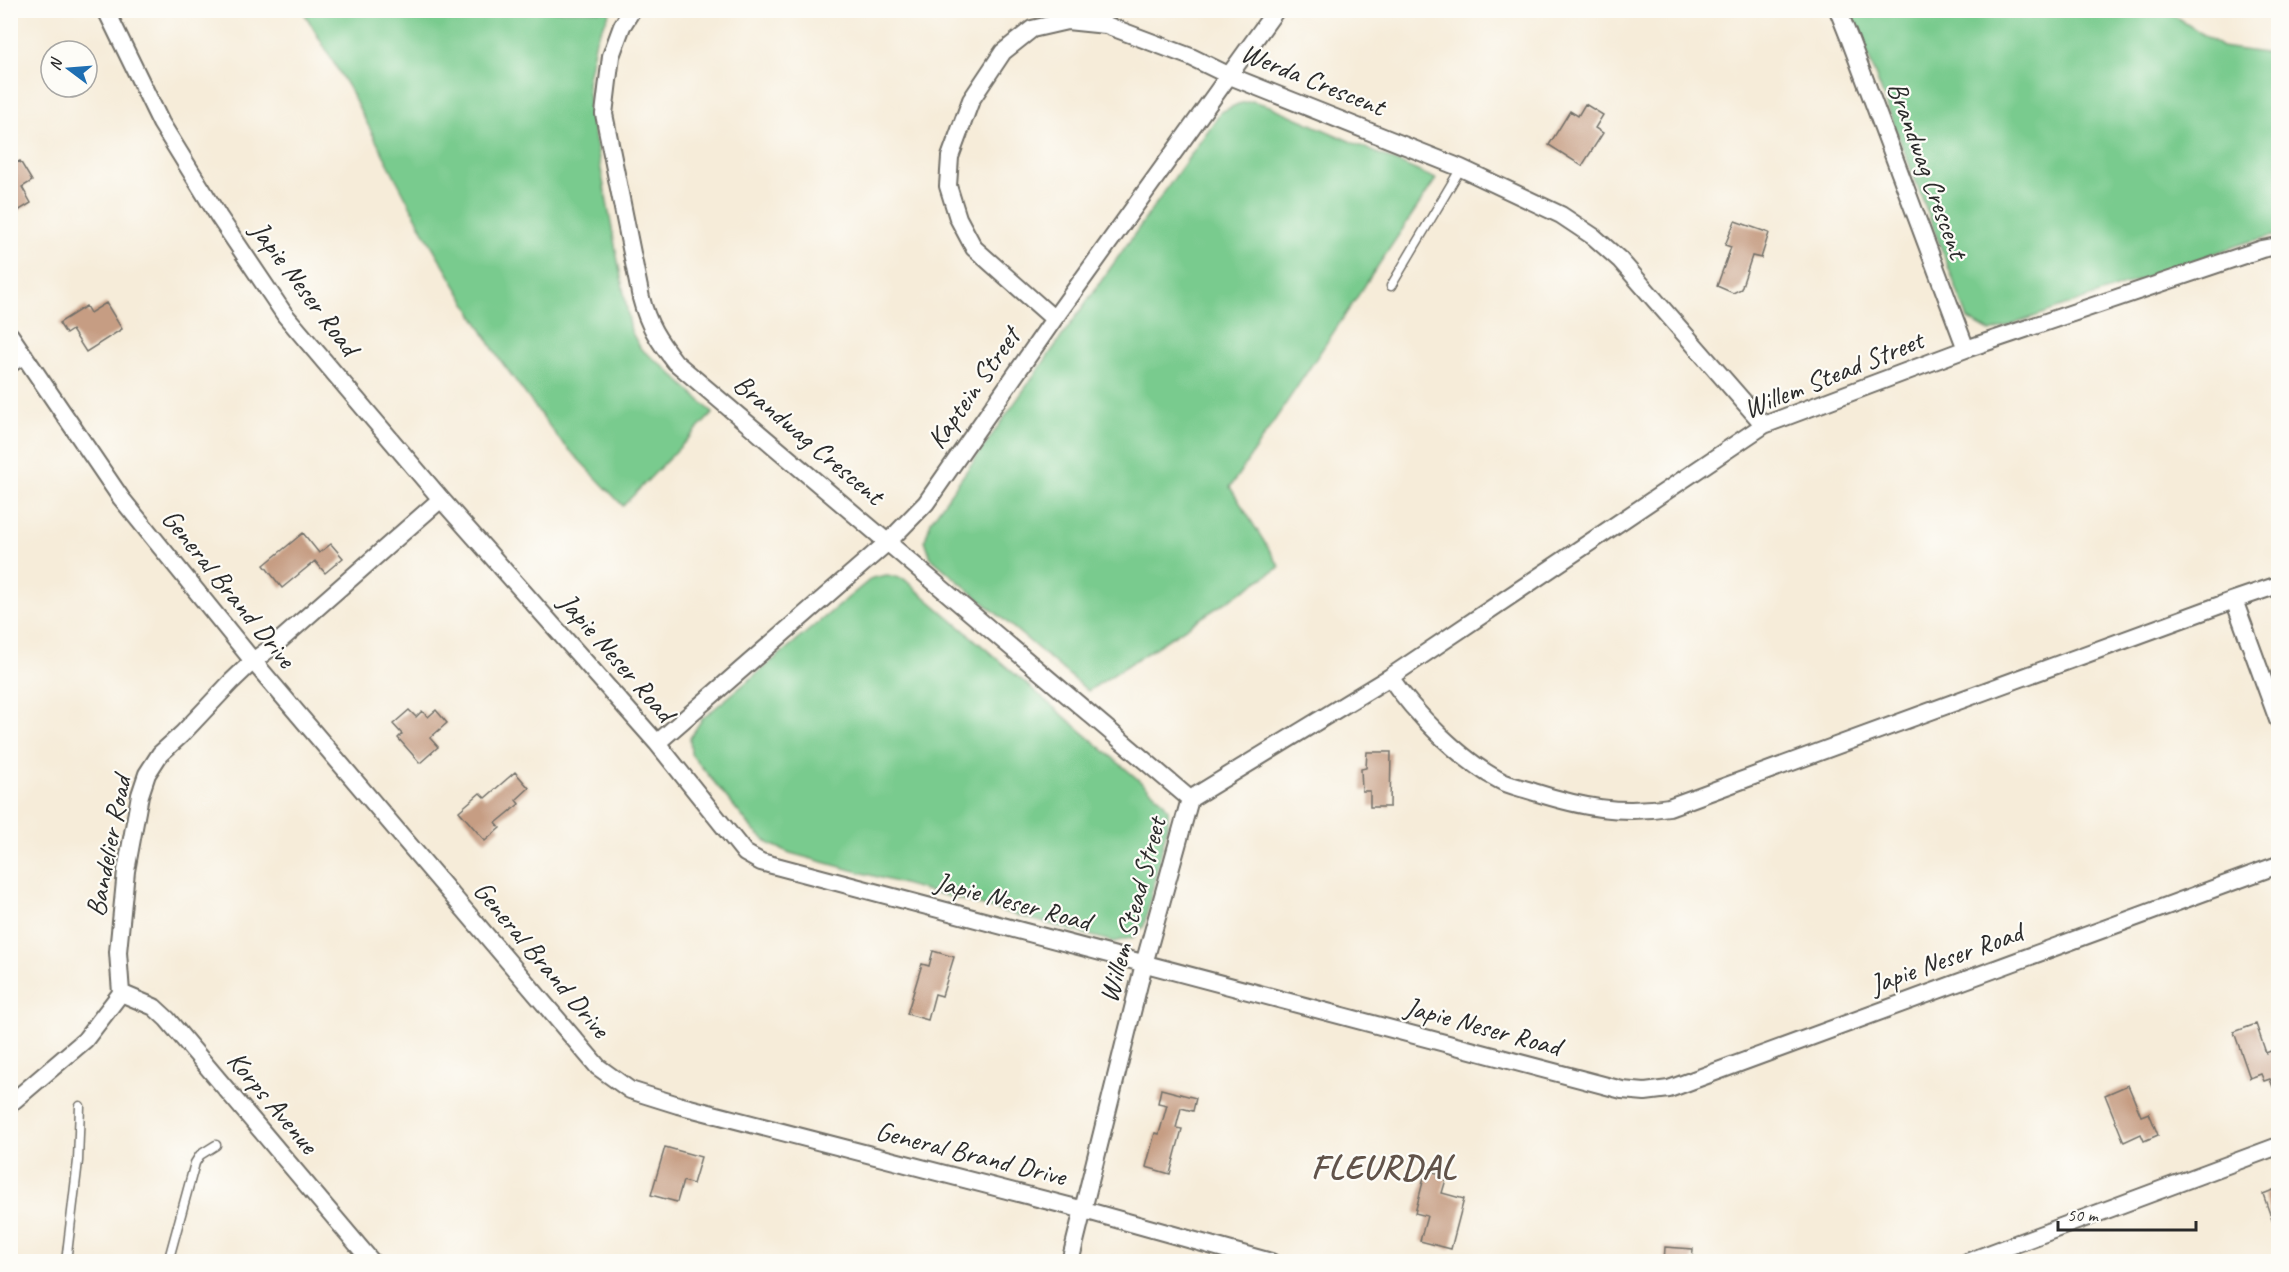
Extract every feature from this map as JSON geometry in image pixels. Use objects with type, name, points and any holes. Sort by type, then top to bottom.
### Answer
[{"type":"street","name":"Japie Neser Road","points":[[106,10],[161,123],[249,263],[285,315],[441,499],[657,743],[745,853],[761,862],[1622,1090],[1645,1092],[1669,1089],[2278,865]]},
{"type":"street","name":"Brandwag Crescent","points":[[632,10],[622,26],[611,56],[604,114],[646,319],[656,337],[675,362],[1190,799]]},
{"type":"street","name":"Kaptein Street","points":[[657,743],[889,542],[926,503],[1054,319],[1276,10]]},
{"type":"street","name":"Brandwag Crescent","points":[[1838,10],[1966,349]]},
{"type":"street","name":"Werda Crescent","points":[[1054,319],[974,248],[958,218],[948,186],[950,157],[971,100],[1003,52],[1032,29],[1066,21],[1106,25],[1191,57],[1230,76],[1461,168],[1561,215],[1594,237],[1620,260],[1764,425]]},
{"type":"street","name":"Willem Stead Street","points":[[1070,1262],[1144,963],[1190,799],[1390,677],[1764,425],[1966,349],[2262,249],[2278,246]]},
{"type":"street","name":"General Brand Drive","points":[[10,335],[17,359],[121,498],[254,661],[598,1067],[630,1090],[678,1106],[1084,1210],[1271,1262]]},
{"type":"street","name":"Bandelier Road","points":[[121,993],[118,952],[124,881],[140,795],[147,774],[160,754],[254,661],[441,499]]},
{"type":"street","points":[[1390,677],[1406,701],[1463,756],[1500,781],[1590,807],[1642,812],[1669,807],[2278,585]]},
{"type":"street","points":[[2234,600],[2278,720]]},
{"type":"street","points":[[10,1104],[42,1080],[85,1040],[121,993]]},
{"type":"street","name":"Korps Avenue","points":[[121,993],[154,1007],[167,1019],[372,1262]]},
{"type":"street","points":[[1967,1262],[2278,1146]]},
{"type":"lane","points":[[1391,286],[1461,168]]},
{"type":"lane","points":[[66,1262],[78,1161],[80,1106]]},
{"type":"lane","points":[[168,1262],[195,1162],[216,1145]]},
{"type":"green space","points":[[303,11],[611,11],[596,39],[587,83],[591,116],[631,331],[641,349],[667,369],[713,413],[623,506],[559,439],[498,357],[425,234],[348,87]]},
{"type":"green space","points":[[1851,11],[2167,11],[2222,47],[2278,55],[2278,235],[2247,242],[1991,332],[1968,319]]},
{"type":"green space","points":[[1252,101],[1270,106],[1436,179],[1230,487],[1280,567],[1088,691],[931,558],[925,540],[931,521],[1221,112],[1238,104]]},
{"type":"green space","points":[[887,575],[904,579],[1162,800],[1168,810],[1168,823],[1144,926],[1134,937],[1114,942],[790,853],[770,844],[754,831],[691,754],[690,738],[702,719],[872,578]]},
{"type":"building","points":[[1585,104],[1603,115],[1595,128],[1603,133],[1582,166],[1549,145],[1570,111],[1578,116]]},
{"type":"building","points":[[20,161],[32,181],[22,187],[31,203],[10,216],[10,166]]},
{"type":"building","points":[[1735,221],[1769,233],[1761,258],[1752,256],[1741,289],[1733,293],[1717,286],[1731,247],[1725,245]]},
{"type":"building","points":[[106,303],[122,329],[86,352],[72,330],[66,334],[59,323],[86,306],[90,313]]},
{"type":"building","points":[[303,533],[319,553],[331,544],[343,558],[325,573],[315,561],[282,588],[264,565]]},
{"type":"building","points":[[409,710],[416,717],[422,711],[428,717],[436,710],[447,723],[430,738],[438,747],[420,763],[398,738],[402,734],[393,724]]},
{"type":"building","points":[[1367,752],[1391,752],[1390,807],[1370,807],[1370,791],[1362,791],[1361,769],[1366,768]]},
{"type":"building","points":[[515,772],[529,788],[516,800],[519,804],[496,823],[500,828],[485,841],[459,811],[480,793],[485,798]]},
{"type":"building","points":[[933,951],[954,957],[942,996],[935,994],[928,1020],[907,1014],[922,964],[929,966]]},
{"type":"building","points":[[2256,1024],[2266,1053],[2273,1050],[2278,1064],[2278,1085],[2273,1087],[2270,1079],[2264,1081],[2261,1074],[2250,1078],[2234,1032]]},
{"type":"building","points":[[2128,1085],[2141,1116],[2149,1113],[2158,1135],[2144,1141],[2141,1134],[2124,1142],[2105,1095]]},
{"type":"building","points":[[1161,1089],[1196,1098],[1193,1111],[1181,1108],[1176,1128],[1182,1129],[1170,1174],[1146,1167],[1155,1133],[1159,1134],[1167,1105],[1158,1103]]},
{"type":"building","points":[[665,1147],[701,1157],[693,1184],[683,1181],[677,1202],[651,1195]]},
{"type":"building","points":[[1426,1170],[1447,1176],[1442,1193],[1464,1199],[1451,1249],[1420,1241],[1427,1216],[1415,1213]]},
{"type":"building","points":[[2278,1188],[2278,1237],[2263,1194]]},
{"type":"building","points":[[1665,1247],[1693,1249],[1692,1262],[1664,1262]]},
{"type":"district","name":"FLEURDAL","points":[[1384,1166]]}]
